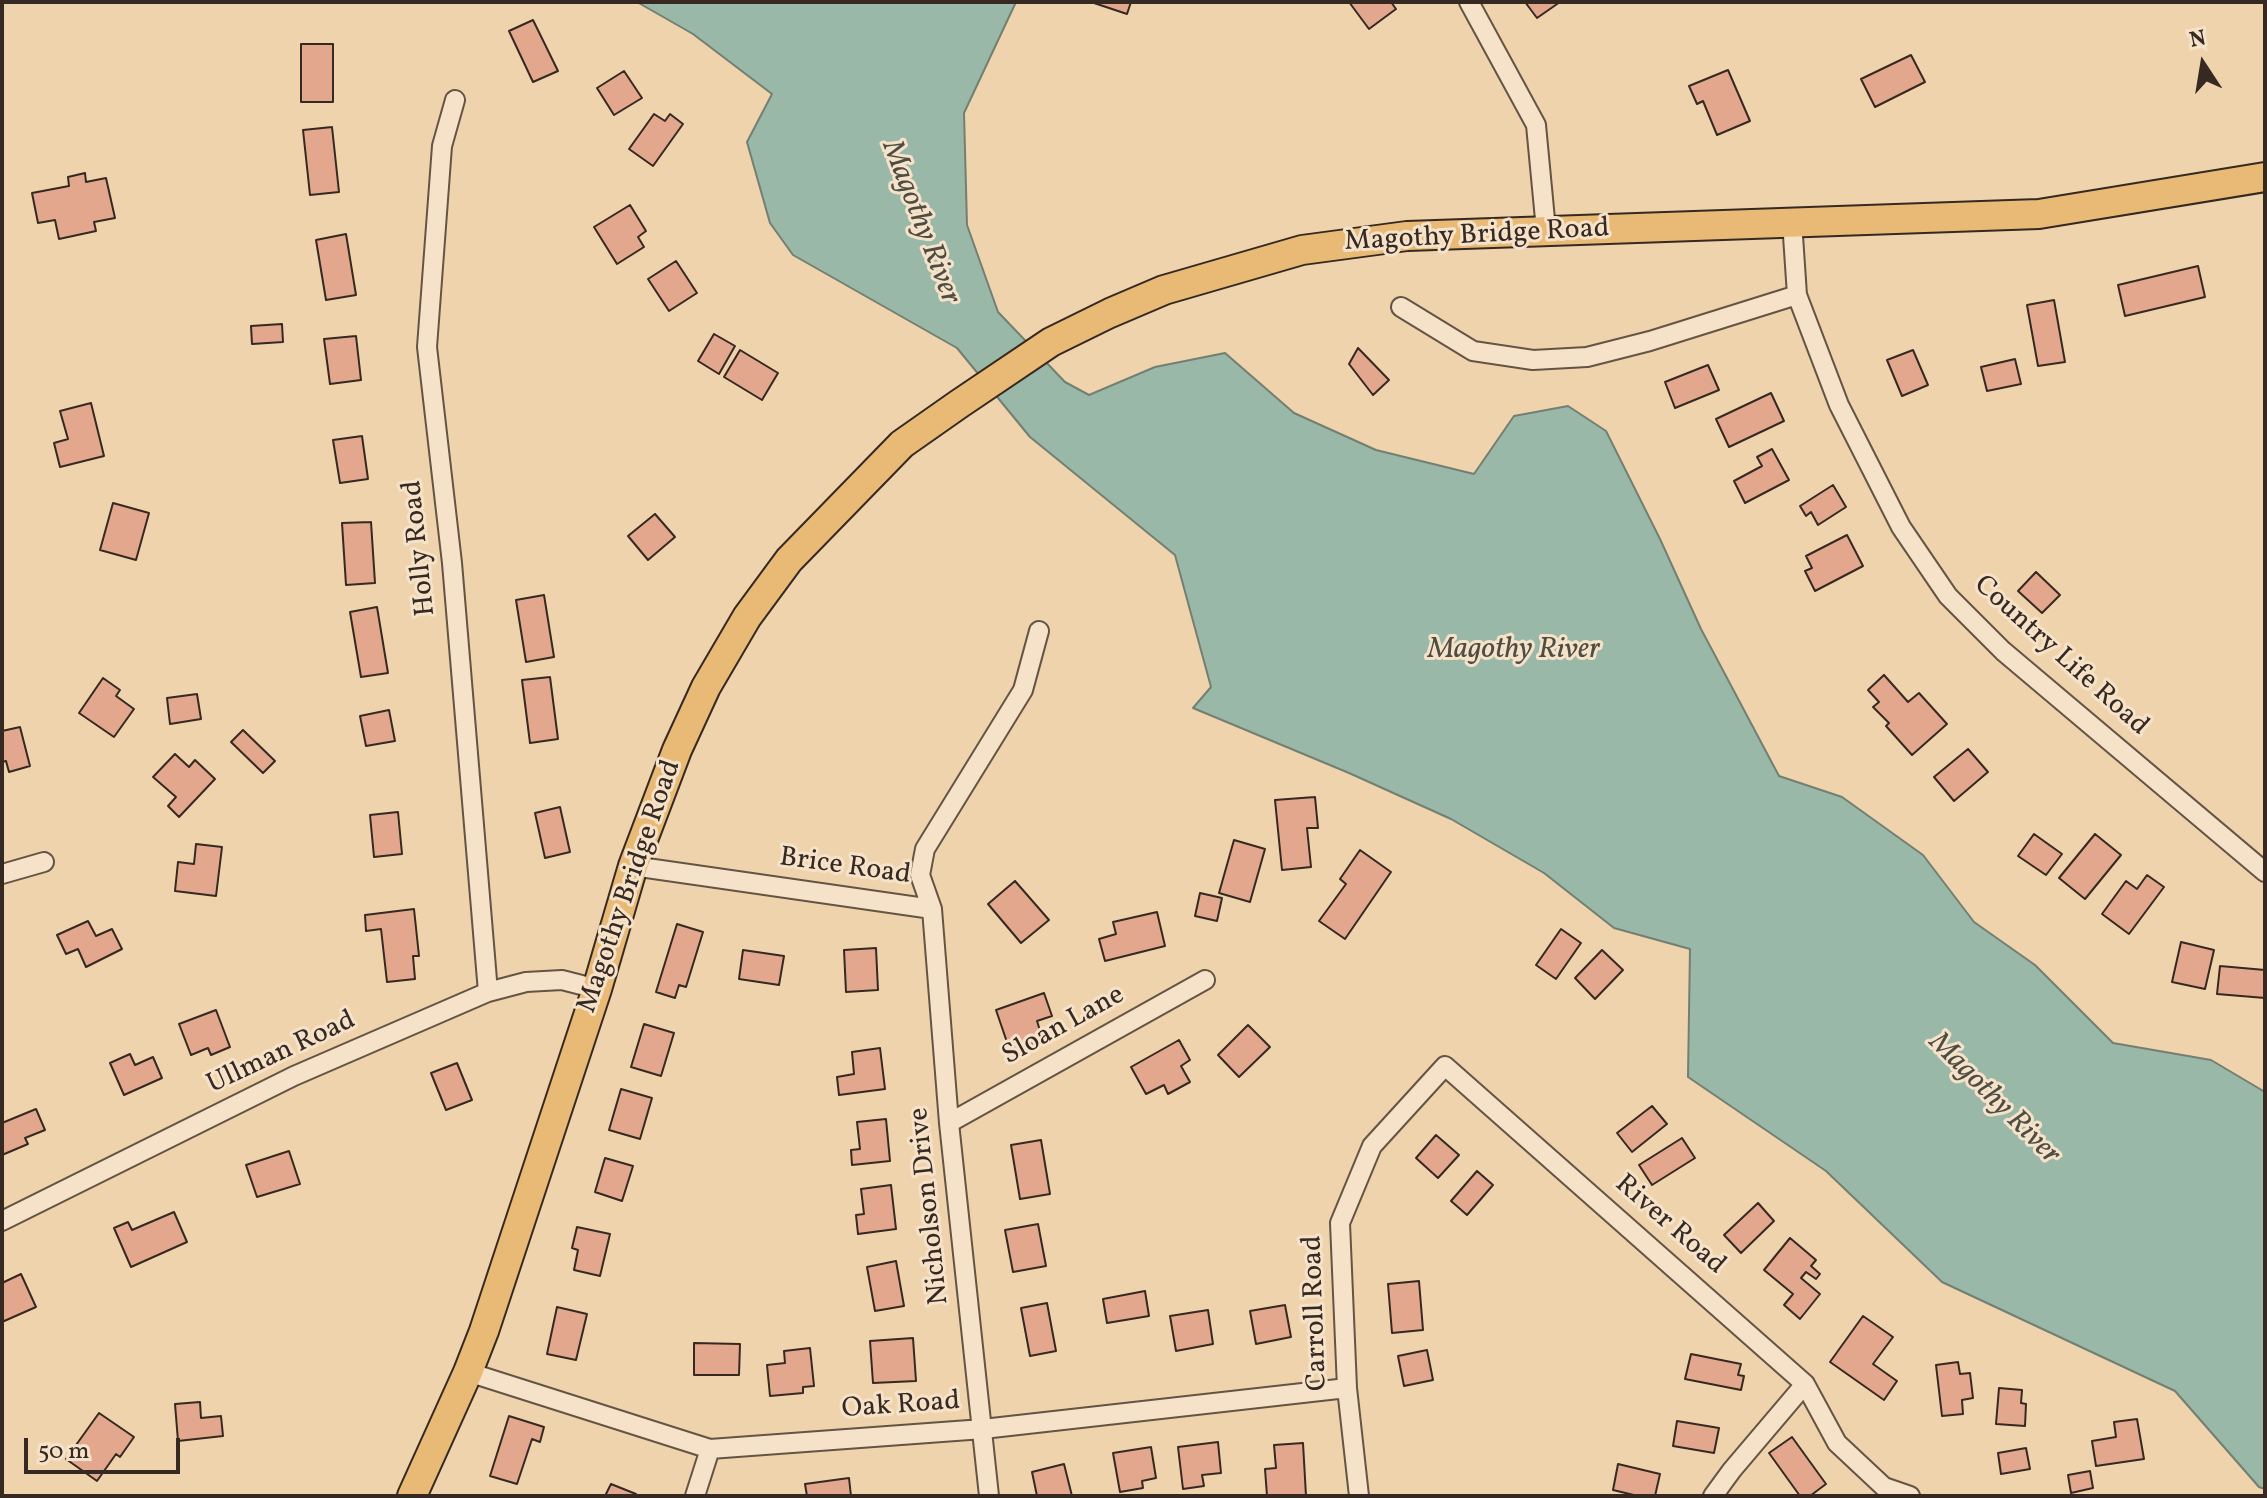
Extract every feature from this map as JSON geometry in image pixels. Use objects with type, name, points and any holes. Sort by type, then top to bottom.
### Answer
[{"type":"main road","name":"Magothy Bridge Road","points":[[412,1496],[468,1372],[597,989],[633,866],[694,712],[747,617],[789,560],[902,444],[1051,342],[1110,313],[1164,290],[1302,250],[1407,236],[2039,214],[2265,177]]},
{"type":"street","points":[[1469,2],[1536,125],[1546,230]]},
{"type":"street","name":"Holly Road","points":[[455,100],[442,146],[427,347],[452,563],[488,992]]},
{"type":"street","name":"Country Life Road","points":[[1792,221],[1797,295],[1839,405],[1901,527],[1948,596],[2003,651],[2265,872]]},
{"type":"street","points":[[1401,307],[1473,351],[1533,360],[1587,357],[1650,341],[1797,295]]},
{"type":"street","name":"Brice Road","points":[[633,866],[932,909],[920,875],[925,849],[1023,690],[1039,631]]},
{"type":"street","points":[[2,874],[44,862]]},
{"type":"street","name":"Nicholson Drive","points":[[932,909],[949,1123],[989,1496]]},
{"type":"street","name":"Ullman Road","points":[[2,1221],[294,1076],[488,992],[526,982],[562,980],[597,989]]},
{"type":"street","name":"Sloan Lane","points":[[949,1123],[1205,980]]},
{"type":"street","name":"River Road","points":[[1445,1066],[1805,1384],[1837,1443],[1884,1487],[1910,1496]]},
{"type":"street","name":"Carroll Road","points":[[1359,1496],[1347,1388],[1340,1223],[1372,1146],[1445,1066]]},
{"type":"street","name":"Oak Road","points":[[468,1372],[710,1449],[983,1429],[1347,1388]]},
{"type":"street","points":[[1713,1496],[1805,1384]]},
{"type":"street","points":[[695,1496],[710,1449]]},
{"type":"water","name":"Magothy River","points":[[637,2],[1016,2],[964,113],[967,225],[998,312],[1065,382],[1089,395],[1155,367],[1225,353],[1294,413],[1376,450],[1474,474],[1514,416],[1568,406],[1606,431],[1701,629],[1779,776],[1842,797],[1923,855],[1974,922],[2035,965],[2113,1043],[2211,1060],[2265,1092],[2265,1489],[2259,1487],[2175,1391],[1942,1282],[1826,1171],[1688,1077],[1690,949],[1614,928],[1544,873],[1451,819],[1193,708],[1211,687],[1175,555],[1030,437],[957,348],[793,255],[770,223],[747,142],[772,94],[693,34]]},
{"type":"building","points":[[1091,2],[1131,2],[1127,14]]},
{"type":"building","points":[[1349,2],[1391,2],[1396,9],[1369,29]]},
{"type":"building","points":[[1525,2],[1560,2],[1537,18]]},
{"type":"building","points":[[533,20],[558,71],[533,82],[509,31]]},
{"type":"building","points":[[301,44],[333,44],[333,102],[301,102]]},
{"type":"building","points":[[1911,55],[1925,82],[1875,107],[1861,79]]},
{"type":"building","points":[[1728,70],[1750,121],[1717,135],[1703,101],[1697,104],[1689,86]]},
{"type":"building","points":[[624,71],[642,98],[614,115],[597,88]]},
{"type":"building","points":[[654,114],[665,121],[670,114],[683,124],[653,166],[629,149]]},
{"type":"building","points":[[332,127],[339,192],[310,195],[303,130]]},
{"type":"building","points":[[85,173],[86,182],[106,178],[115,218],[94,222],[96,231],[59,239],[55,220],[38,223],[32,193],[69,186],[68,177]]},
{"type":"building","points":[[630,205],[646,231],[638,237],[644,247],[617,264],[594,227]]},
{"type":"building","points":[[346,234],[356,295],[326,300],[316,240]]},
{"type":"building","points":[[676,261],[697,293],[669,311],[648,279]]},
{"type":"building","points":[[2198,266],[2205,297],[2125,316],[2118,285]]},
{"type":"building","points":[[2054,300],[2065,362],[2038,366],[2027,305]]},
{"type":"building","points":[[282,324],[283,342],[252,344],[251,326]]},
{"type":"building","points":[[714,334],[735,346],[719,374],[698,361]]},
{"type":"building","points":[[356,336],[361,380],[330,384],[324,339]]},
{"type":"building","points":[[1358,348],[1389,380],[1373,395],[1349,364]]},
{"type":"building","points":[[740,350],[778,373],[762,400],[724,377]]},
{"type":"building","points":[[1913,350],[1928,385],[1902,396],[1887,360]]},
{"type":"building","points":[[2015,359],[2021,384],[1987,391],[1981,367]]},
{"type":"building","points":[[1708,365],[1719,390],[1675,408],[1665,382]]},
{"type":"building","points":[[1771,393],[1784,421],[1729,447],[1716,419]]},
{"type":"building","points":[[91,403],[104,456],[60,467],[54,443],[68,439],[60,411]]},
{"type":"building","points":[[362,436],[368,479],[340,483],[333,440]]},
{"type":"building","points":[[1772,449],[1789,480],[1745,503],[1734,481],[1762,466],[1757,457]]},
{"type":"building","points":[[1833,485],[1846,507],[1818,525],[1811,512],[1806,516],[1800,506]]},
{"type":"building","points":[[113,503],[149,513],[136,560],[100,550]]},
{"type":"building","points":[[655,514],[675,537],[648,560],[628,536]]},
{"type":"building","points":[[371,522],[375,583],[346,585],[342,523]]},
{"type":"building","points":[[1847,535],[1863,566],[1815,591],[1805,571],[1812,568],[1806,556]]},
{"type":"building","points":[[2036,572],[2060,595],[2042,613],[2018,591]]},
{"type":"building","points":[[544,595],[554,657],[526,662],[516,600]]},
{"type":"building","points":[[377,607],[388,673],[361,677],[350,612]]},
{"type":"building","points":[[1884,675],[1908,702],[1919,693],[1947,724],[1912,755],[1873,707],[1879,702],[1868,690]]},
{"type":"building","points":[[550,677],[558,739],[530,743],[522,680]]},
{"type":"building","points":[[103,678],[120,690],[116,696],[134,709],[114,737],[79,713]]},
{"type":"building","points":[[197,694],[201,719],[170,724],[167,698]]},
{"type":"building","points":[[389,710],[395,741],[366,746],[360,716]]},
{"type":"building","points":[[20,727],[30,766],[9,772],[6,761],[2,762],[2,731]]},
{"type":"building","points":[[243,730],[275,761],[263,773],[231,742]]},
{"type":"building","points":[[1968,749],[1988,772],[1954,801],[1934,777]]},
{"type":"building","points":[[175,754],[189,767],[195,760],[215,779],[179,817],[168,806],[176,797],[153,777]]},
{"type":"building","points":[[1315,797],[1318,828],[1307,828],[1311,867],[1282,870],[1275,800]]},
{"type":"building","points":[[560,807],[570,852],[545,858],[535,813]]},
{"type":"building","points":[[398,812],[402,854],[374,857],[370,815]]},
{"type":"building","points":[[2034,834],[2062,854],[2046,875],[2018,856]]},
{"type":"building","points":[[2095,834],[2121,855],[2085,899],[2059,878]]},
{"type":"building","points":[[1234,840],[1265,849],[1250,902],[1219,893]]},
{"type":"building","points":[[196,844],[222,847],[216,896],[175,891],[178,862],[194,864]]},
{"type":"building","points":[[1360,850],[1391,872],[1345,939],[1319,921],[1346,884],[1340,879]]},
{"type":"building","points":[[2147,875],[2164,887],[2129,934],[2102,914],[2126,881],[2137,889]]},
{"type":"building","points":[[1015,881],[1049,920],[1021,943],[988,904]]},
{"type":"building","points":[[1200,893],[1222,898],[1217,921],[1195,916]]},
{"type":"building","points":[[414,909],[419,956],[413,956],[415,979],[387,982],[381,929],[366,931],[365,915]]},
{"type":"building","points":[[1157,912],[1165,946],[1105,961],[1099,939],[1116,934],[1113,922]]},
{"type":"building","points":[[88,921],[96,936],[112,929],[122,949],[86,967],[78,949],[66,954],[57,935]]},
{"type":"building","points":[[677,924],[703,932],[686,987],[679,985],[675,998],[656,992]]},
{"type":"building","points":[[1561,929],[1581,943],[1556,979],[1536,965]]},
{"type":"building","points":[[2181,942],[2214,950],[2205,989],[2172,982]]},
{"type":"building","points":[[876,948],[878,990],[846,992],[844,950]]},
{"type":"building","points":[[743,950],[784,956],[779,985],[739,979]]},
{"type":"building","points":[[1602,950],[1623,970],[1595,999],[1575,978]]},
{"type":"building","points":[[2220,966],[2265,970],[2265,998],[2217,994]]},
{"type":"building","points":[[1044,993],[1052,1016],[1037,1021],[1043,1040],[1010,1051],[996,1010]]},
{"type":"building","points":[[216,1010],[230,1047],[211,1055],[208,1048],[191,1055],[179,1024]]},
{"type":"building","points":[[644,1024],[674,1033],[661,1076],[631,1067]]},
{"type":"building","points":[[1248,1025],[1270,1047],[1239,1077],[1218,1055]]},
{"type":"building","points":[[1179,1040],[1190,1060],[1181,1066],[1190,1082],[1168,1094],[1164,1085],[1146,1094],[1131,1067]]},
{"type":"building","points":[[880,1048],[885,1089],[839,1095],[837,1077],[854,1074],[852,1052]]},
{"type":"building","points":[[130,1054],[135,1065],[153,1057],[162,1078],[124,1095],[110,1063]]},
{"type":"building","points":[[457,1063],[472,1100],[446,1110],[431,1073]]},
{"type":"building","points":[[621,1089],[652,1098],[640,1139],[609,1130]]},
{"type":"building","points":[[1652,1106],[1667,1124],[1632,1152],[1617,1133]]},
{"type":"building","points":[[36,1109],[45,1130],[25,1138],[28,1144],[2,1155],[2,1123]]},
{"type":"building","points":[[886,1119],[890,1161],[852,1165],[851,1150],[860,1149],[857,1122]]},
{"type":"building","points":[[1436,1135],[1459,1155],[1438,1178],[1416,1158]]},
{"type":"building","points":[[1682,1138],[1695,1158],[1652,1185],[1639,1165]]},
{"type":"building","points":[[1041,1140],[1050,1194],[1020,1199],[1011,1145]]},
{"type":"building","points":[[289,1151],[300,1184],[257,1197],[246,1165]]},
{"type":"building","points":[[605,1158],[633,1166],[622,1201],[595,1192]]},
{"type":"building","points":[[1477,1171],[1493,1185],[1467,1215],[1451,1201]]},
{"type":"building","points":[[891,1185],[896,1229],[858,1234],[856,1215],[864,1214],[861,1189]]},
{"type":"building","points":[[1758,1203],[1774,1221],[1741,1253],[1724,1235]]},
{"type":"building","points":[[174,1212],[187,1242],[131,1267],[114,1228],[128,1222],[132,1230]]},
{"type":"building","points":[[1038,1224],[1046,1266],[1013,1272],[1005,1230]]},
{"type":"building","points":[[577,1227],[610,1234],[600,1276],[574,1270],[578,1250],[572,1248]]},
{"type":"building","points":[[1790,1238],[1816,1260],[1811,1266],[1820,1274],[1816,1279],[1806,1272],[1801,1278],[1820,1294],[1800,1319],[1784,1305],[1793,1294],[1764,1270]]},
{"type":"building","points":[[896,1261],[904,1306],[875,1311],[867,1267]]},
{"type":"building","points":[[21,1274],[36,1307],[2,1322],[2,1283]]},
{"type":"building","points":[[1419,1281],[1423,1330],[1392,1333],[1388,1284]]},
{"type":"building","points":[[1145,1291],[1149,1316],[1107,1323],[1103,1299]]},
{"type":"building","points":[[1047,1303],[1056,1351],[1030,1356],[1021,1308]]},
{"type":"building","points":[[1285,1305],[1291,1337],[1256,1344],[1250,1311]]},
{"type":"building","points":[[557,1307],[587,1314],[576,1360],[547,1354]]},
{"type":"building","points":[[1208,1310],[1213,1344],[1176,1351],[1170,1316]]},
{"type":"building","points":[[1863,1316],[1893,1337],[1873,1364],[1897,1381],[1884,1400],[1830,1362]]},
{"type":"building","points":[[913,1338],[916,1381],[873,1383],[870,1341]]},
{"type":"building","points":[[694,1343],[740,1344],[739,1375],[694,1375]]},
{"type":"building","points":[[810,1348],[814,1386],[803,1387],[803,1393],[770,1396],[767,1365],[785,1363],[784,1351]]},
{"type":"building","points":[[1427,1350],[1433,1380],[1404,1386],[1398,1356]]},
{"type":"building","points":[[1691,1354],[1741,1364],[1738,1375],[1744,1376],[1741,1390],[1685,1379]]},
{"type":"building","points":[[1958,1362],[1960,1374],[1970,1373],[1973,1398],[1962,1400],[1963,1414],[1942,1416],[1936,1365]]},
{"type":"building","points":[[1999,1388],[2022,1390],[2021,1403],[2026,1404],[2025,1426],[1996,1424]]},
{"type":"building","points":[[200,1402],[201,1418],[221,1416],[223,1436],[178,1441],[175,1404]]},
{"type":"building","points":[[99,1413],[134,1437],[120,1457],[116,1454],[97,1481],[66,1459]]},
{"type":"building","points":[[509,1416],[544,1427],[540,1442],[532,1439],[517,1484],[490,1476]]},
{"type":"building","points":[[2137,1419],[2144,1459],[2096,1466],[2092,1441],[2116,1437],[2114,1422]]},
{"type":"building","points":[[1677,1421],[1719,1428],[1714,1453],[1673,1446]]},
{"type":"building","points":[[1792,1437],[1826,1484],[1810,1496],[1800,1496],[1769,1453]]},
{"type":"building","points":[[1218,1442],[1221,1473],[1202,1475],[1204,1486],[1183,1489],[1178,1447]]},
{"type":"building","points":[[1303,1443],[1306,1496],[1267,1496],[1265,1469],[1276,1468],[1274,1445]]},
{"type":"building","points":[[1151,1447],[1156,1478],[1142,1481],[1143,1488],[1120,1492],[1113,1453]]},
{"type":"building","points":[[2026,1448],[2030,1469],[2001,1474],[1998,1453]]},
{"type":"building","points":[[1064,1464],[1072,1496],[1037,1496],[1032,1472]]},
{"type":"building","points":[[1618,1464],[1660,1474],[1655,1496],[1638,1496],[1613,1490]]},
{"type":"building","points":[[2090,1471],[2093,1488],[2071,1493],[2068,1475]]},
{"type":"building","points":[[849,1478],[851,1496],[807,1496],[805,1484]]},
{"type":"building","points":[[611,1484],[636,1494],[605,1496]]}]
